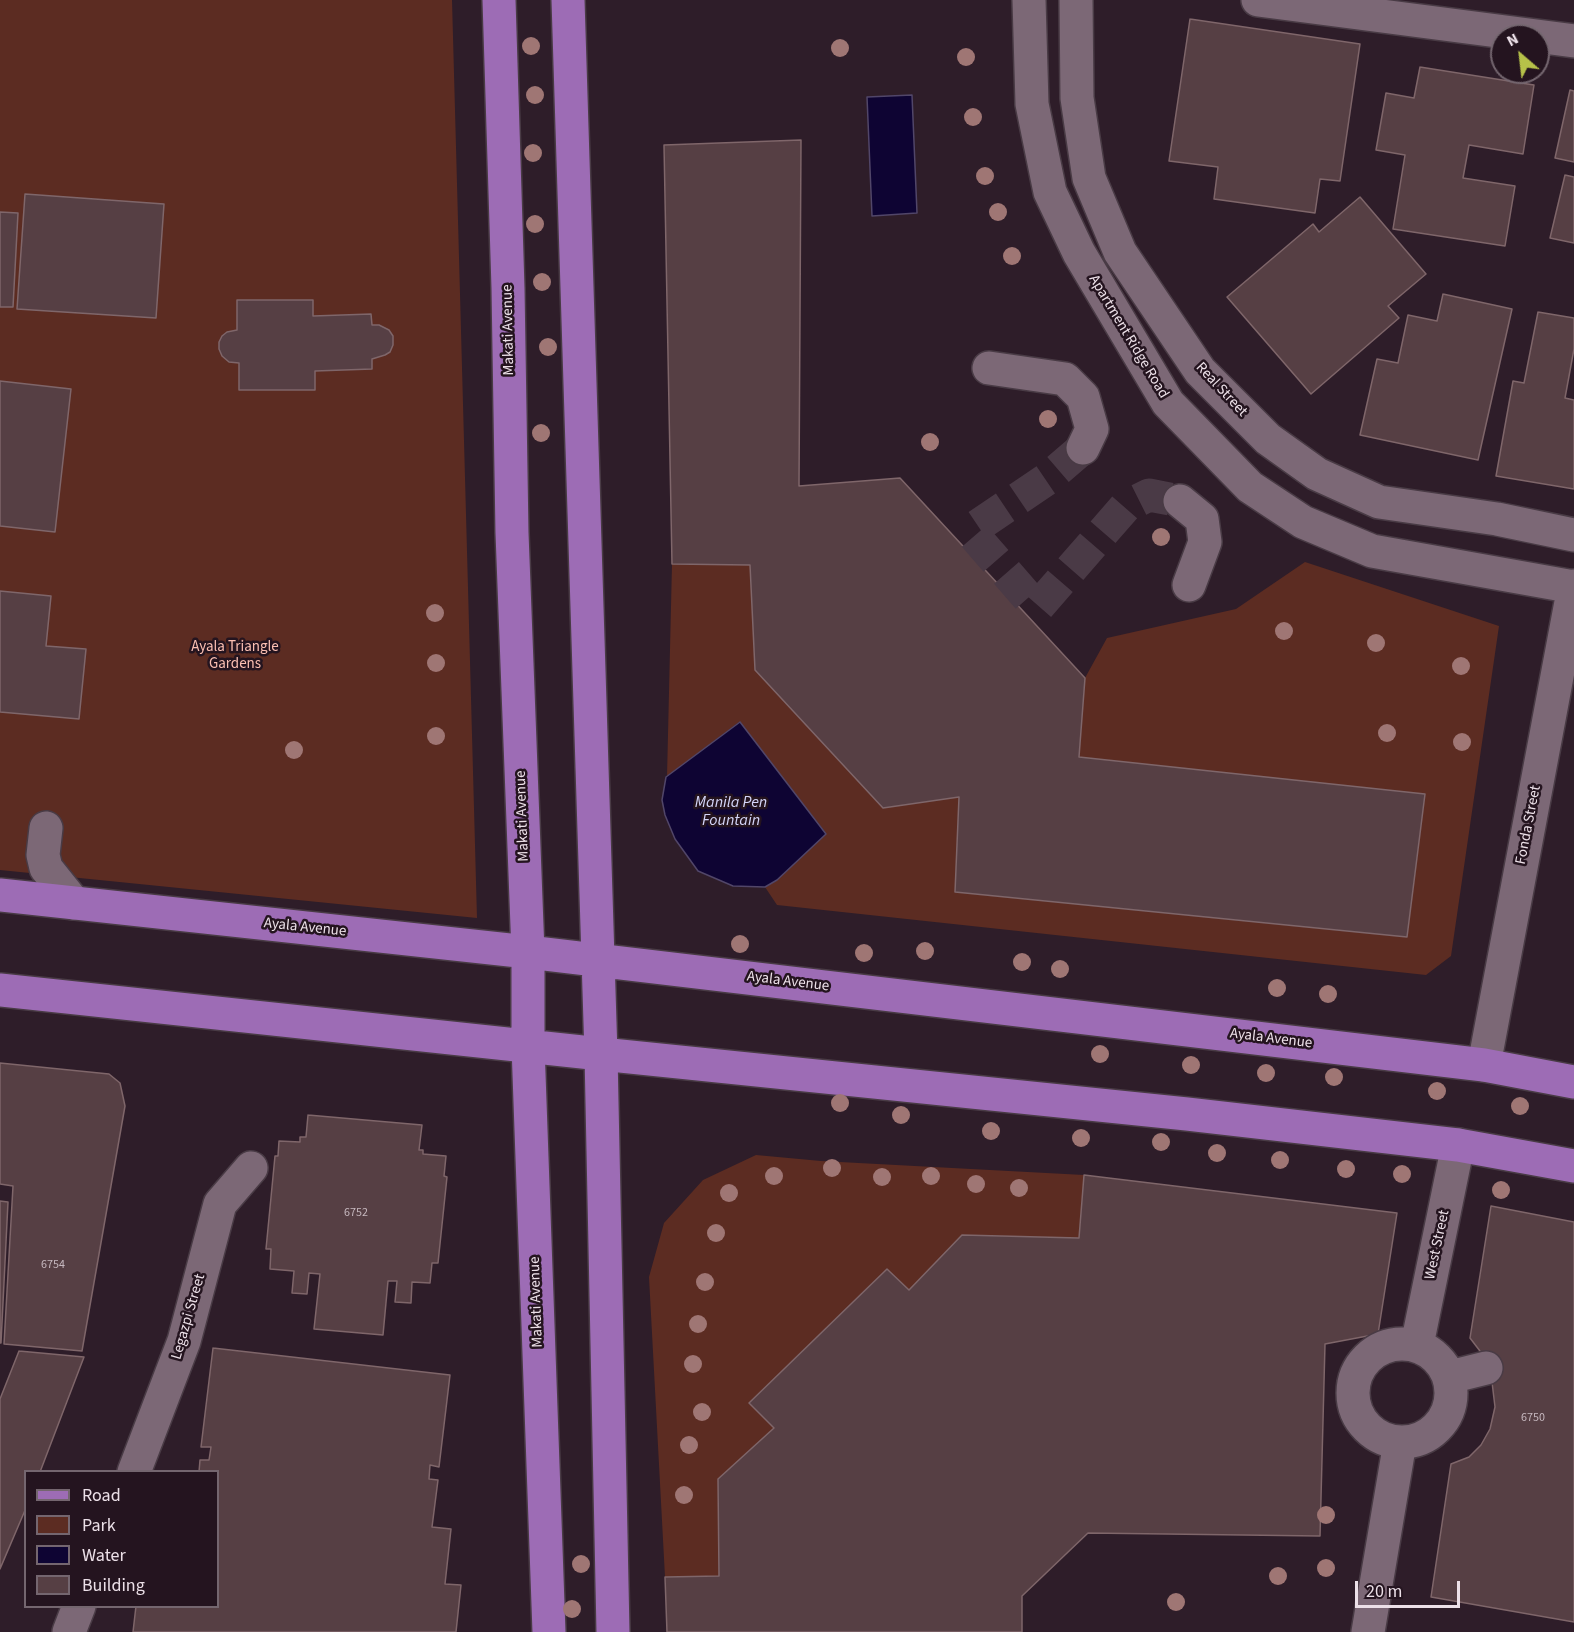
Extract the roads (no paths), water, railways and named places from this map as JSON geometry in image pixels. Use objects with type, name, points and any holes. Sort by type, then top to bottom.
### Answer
[{"type":"main road","name":"Makati Avenue","points":[[499,0],[508,288],[512,532],[528,952],[528,1046],[549,1632]]},
{"type":"main road","points":[[568,0],[601,1054],[613,1632]]},
{"type":"main road","name":"Ayala Avenue","points":[[0,896],[528,952],[1484,1065],[1574,1082]]},
{"type":"main road","points":[[0,990],[1458,1144],[1574,1166]]},
{"type":"street","name":"Apartment Ridge Road","points":[[1029,0],[1032,104],[1050,192],[1079,253],[1168,403],[1250,487],[1303,522],[1372,551],[1574,587]]},
{"type":"street","name":"Real Street","points":[[1076,0],[1077,98],[1089,177],[1120,252],[1200,371],[1268,439],[1317,474],[1379,502],[1497,519],[1574,535]]},
{"type":"street","points":[[1258,0],[1574,41]]},
{"type":"street","points":[[988,368],[1065,379],[1083,398],[1092,429],[1083,448]]},
{"type":"street","points":[[1180,501],[1202,519],[1205,542],[1189,585]]},
{"type":"street","name":"Fonda Street","points":[[1484,1065],[1574,587]]},
{"type":"street","points":[[46,828],[43,855],[46,868],[74,903]]},
{"type":"street","name":"West Street","points":[[1417,1345],[1458,1144]]},
{"type":"street","name":"Legazpi Street","points":[[135,1470],[184,1341],[220,1204],[251,1168]]},
{"type":"street","points":[[1400,1343],[1417,1345],[1432,1352],[1443,1363],[1450,1377],[1452,1393],[1450,1409],[1442,1423],[1430,1434],[1416,1441],[1400,1442],[1383,1439],[1369,1430],[1358,1417],[1353,1401],[1353,1384],[1359,1368],[1370,1355],[1384,1346],[1400,1343]]},
{"type":"street","points":[[1450,1377],[1486,1368]]},
{"type":"street","points":[[1368,1632],[1400,1442]]},
{"type":"street","points":[[69,1632],[78,1608]]},
{"type":"water","points":[[912,95],[917,213],[872,216],[867,97]]},
{"type":"water","name":"Manila Pen Fountain","points":[[740,722],[826,834],[777,880],[765,887],[733,886],[698,871],[675,839],[665,815],[662,800],[666,777]]},
{"type":"tunnel","points":[[1083,448],[1047,479],[970,531],[1037,608],[1125,507],[1149,495],[1180,501]]},
{"type":"park label","name":"Ayala Triangle Gardens","points":[[235,656]]}]
